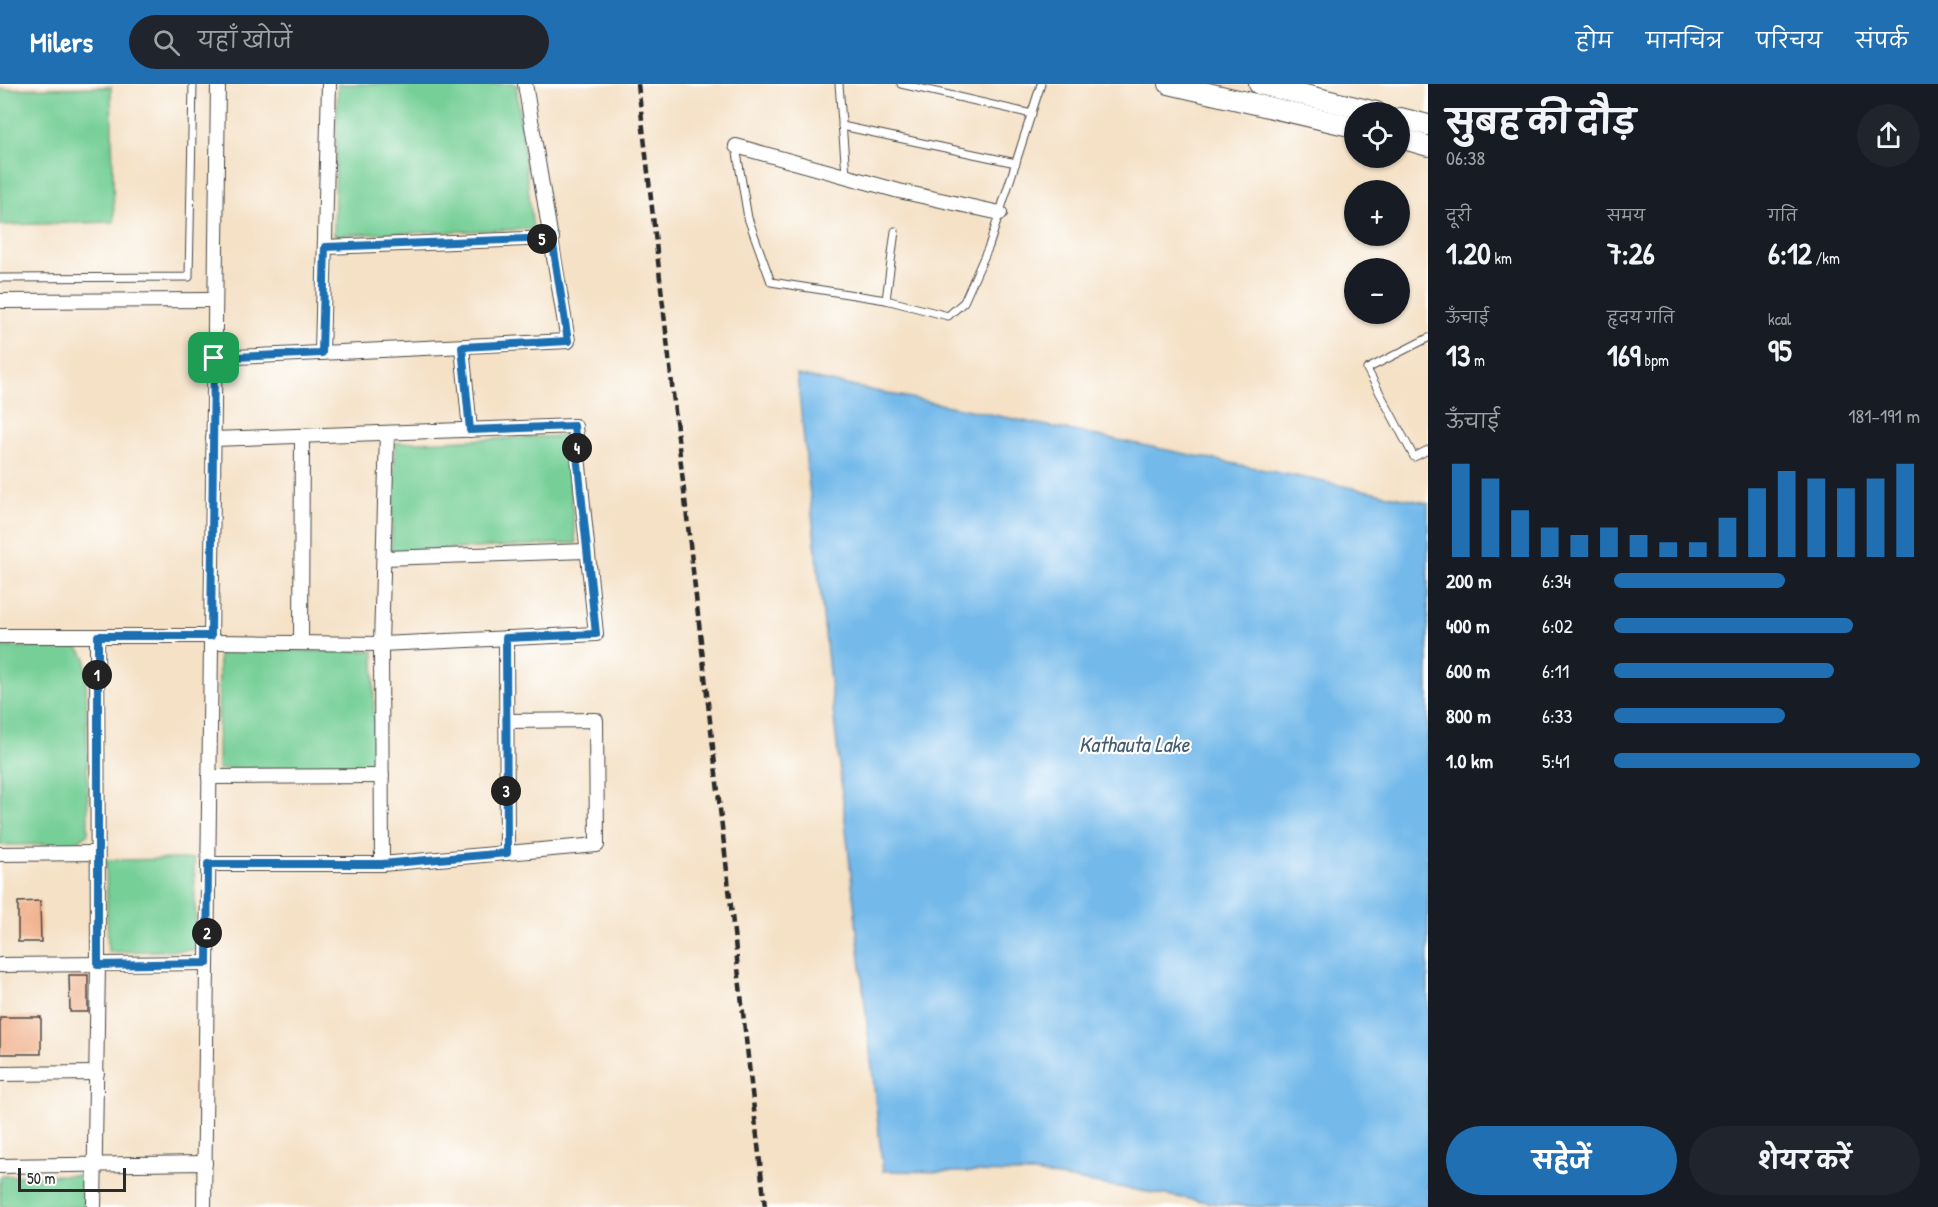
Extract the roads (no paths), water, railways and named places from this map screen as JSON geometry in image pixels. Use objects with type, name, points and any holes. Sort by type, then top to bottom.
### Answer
[{"type":"street","points":[[204,1207],[218,84]]},
{"type":"street","points":[[322,353],[329,84]]},
{"type":"street","points":[[214,358],[568,341],[525,84]]},
{"type":"street","points":[[1169,84],[1344,125]]},
{"type":"street","points":[[1259,84],[1293,88],[1344,103]]},
{"type":"street","points":[[1410,120],[1428,125]]},
{"type":"street","points":[[1410,141],[1428,146]]},
{"type":"street","points":[[736,146],[899,191],[1000,213]]},
{"type":"street","points":[[325,247],[552,238]]},
{"type":"street","points":[[0,301],[215,300]]},
{"type":"street","points":[[462,347],[470,430]]},
{"type":"street","points":[[0,636],[98,636],[381,644],[596,634],[574,426],[213,439]]},
{"type":"street","points":[[382,864],[381,644],[387,433]]},
{"type":"street","points":[[301,643],[302,436]]},
{"type":"street","points":[[384,558],[586,551]]},
{"type":"street","points":[[94,1207],[98,965],[96,853],[98,636]]},
{"type":"street","points":[[506,638],[507,853]]},
{"type":"street","points":[[208,864],[382,864],[597,845],[596,720],[506,721]]},
{"type":"street","points":[[209,777],[382,776]]},
{"type":"street","points":[[0,854],[96,853]]},
{"type":"street","points":[[0,965],[207,963]]},
{"type":"street","points":[[0,1074],[97,1073]]},
{"type":"street","points":[[0,1166],[205,1163]]},
{"type":"lane","points":[[0,278],[189,277],[193,84]]},
{"type":"lane","points":[[839,84],[846,174]]},
{"type":"lane","points":[[901,84],[1032,114]]},
{"type":"lane","points":[[736,146],[748,218],[771,282],[885,300],[948,316],[964,302],[989,246],[1041,84]]},
{"type":"lane","points":[[842,126],[1016,163]]},
{"type":"lane","points":[[885,300],[895,231]]},
{"type":"lane","points":[[1428,338],[1367,369],[1414,457],[1428,450]]},
{"type":"water","name":"Kathauta Lake","points":[[797,375],[1428,503],[1428,1207],[1260,1207],[1218,1204],[1035,1173],[883,1171]]},
{"type":"railway","points":[[638,84],[765,1207]]}]
